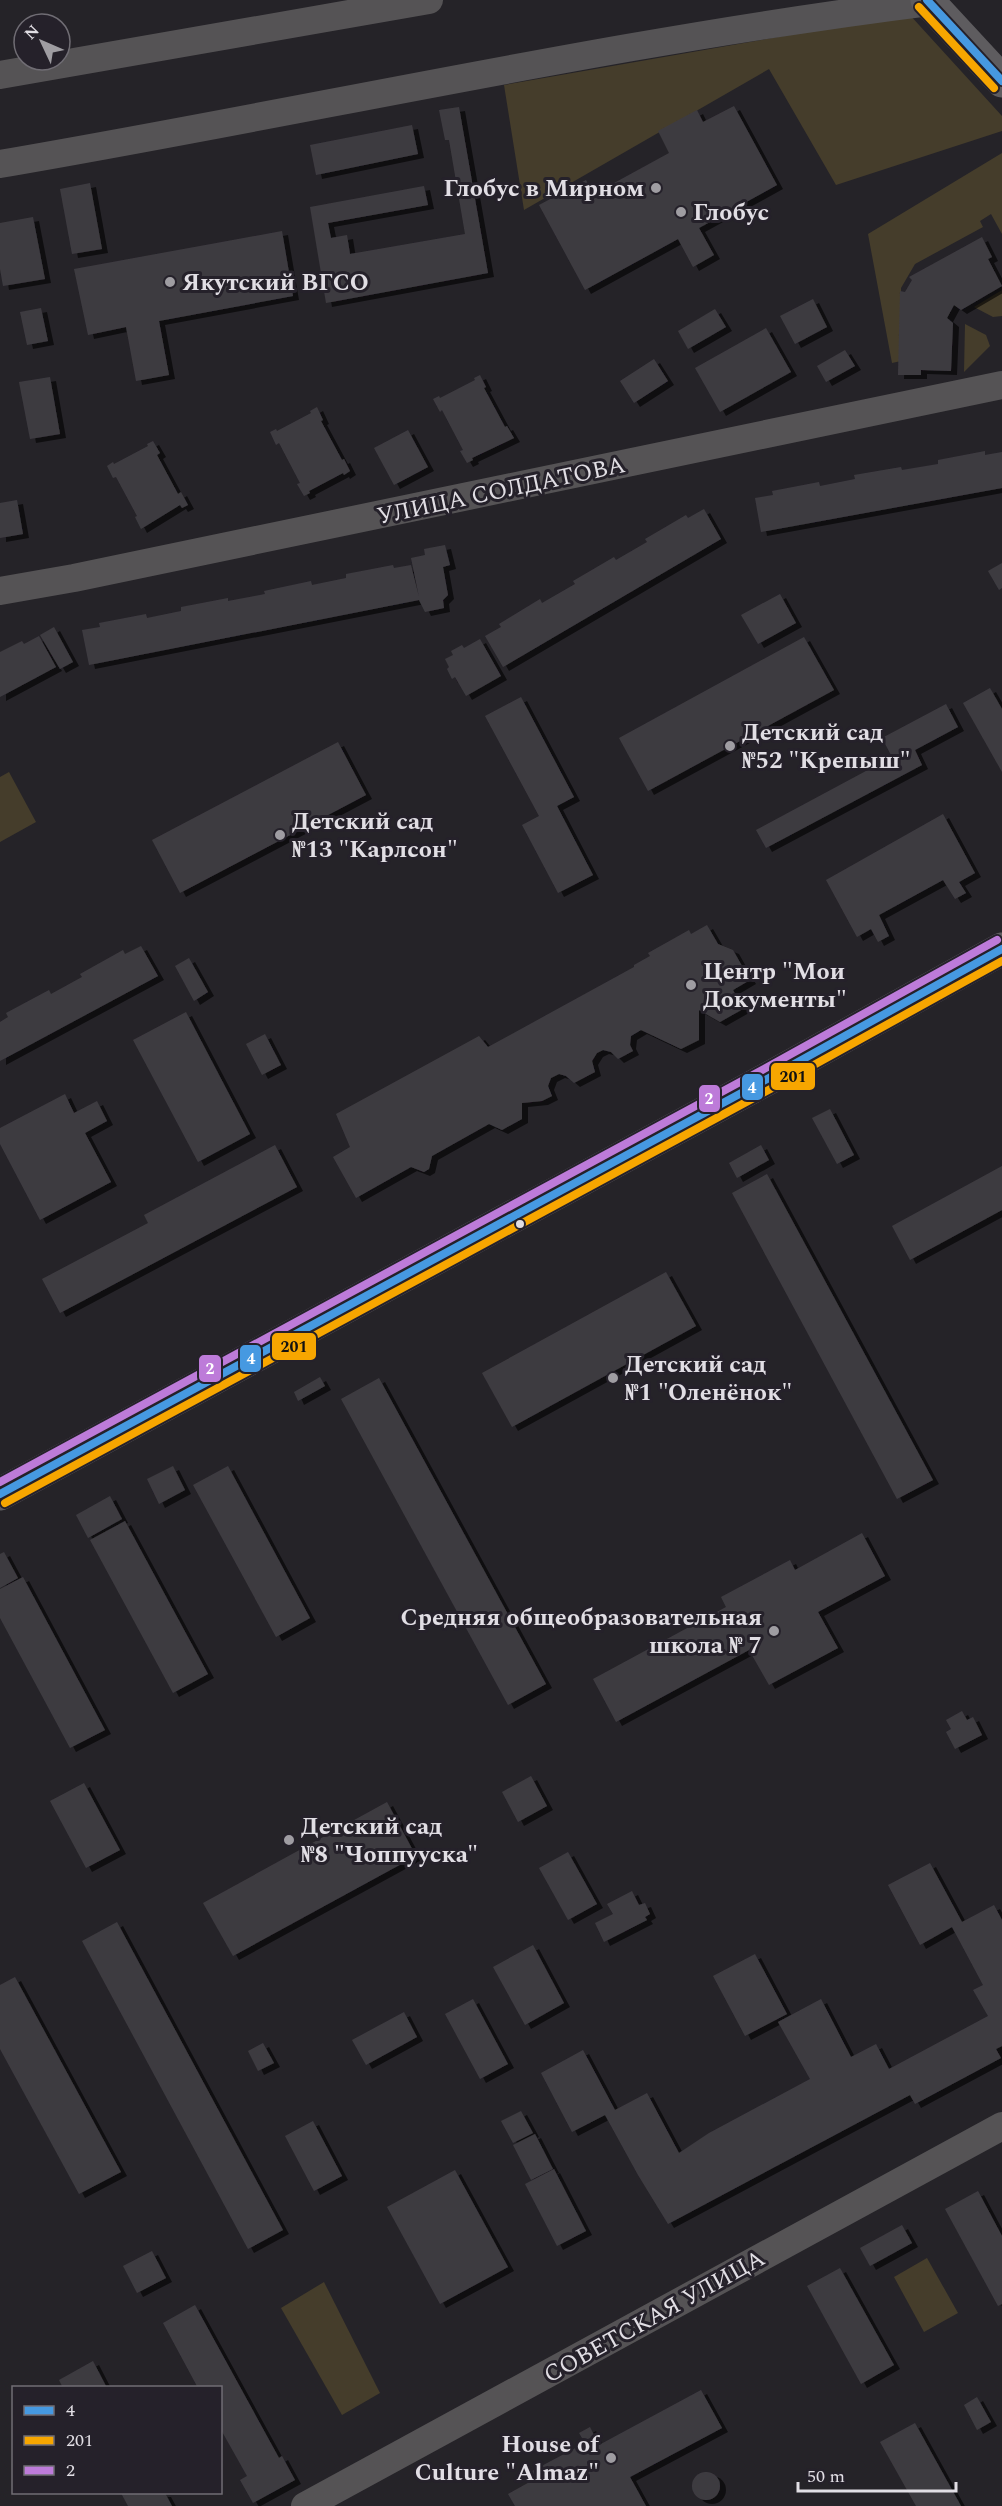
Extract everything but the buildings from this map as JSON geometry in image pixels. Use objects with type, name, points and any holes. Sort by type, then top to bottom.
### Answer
[{"type":"main road","points":[[928,1],[1002,81]]},
{"type":"main road","points":[[0,1494],[759,1084],[1002,949]]},
{"type":"street","points":[[0,75],[429,0]]},
{"type":"street","points":[[0,164],[141,140],[655,42],[806,17],[928,1]]},
{"type":"street","name":"УЛИЦА СОЛДАТОВА","points":[[0,591],[85,576],[1002,385]]},
{"type":"street","name":"СОВЕТСКАЯ УЛИЦА","points":[[305,2506],[1002,2126]]},
{"type":"shaded area","points":[[909,14],[1002,116],[1002,131],[836,185],[769,69],[524,210],[504,85]]},
{"type":"shaded area","points":[[1002,153],[1002,234],[991,214],[980,221],[983,227],[915,264],[901,288],[901,361],[892,363],[868,234]]},
{"type":"shaded area","points":[[1002,290],[1002,316],[993,317],[974,307]]},
{"type":"shaded area","points":[[965,324],[986,335],[990,346],[964,372]]},
{"type":"shaded area","points":[[9,772],[36,822],[0,842],[0,777]]},
{"type":"shaded area","points":[[927,2258],[958,2313],[924,2332],[894,2277]]},
{"type":"shaded area","points":[[324,2282],[380,2393],[342,2415],[281,2308]]},
{"type":"transit line","name":"4","points":[[927,0],[1002,81]]},
{"type":"transit line","name":"201","points":[[919,7],[994,88]]},
{"type":"transit line","name":"2","points":[[0,1482],[764,1069],[997,940]]},
{"type":"transit line","name":"4","points":[[0,1494],[769,1078],[1002,949]]},
{"type":"transit line","name":"201","points":[[5,1503],[774,1087],[1002,961]]},
{"type":"place","name":"Глобус в Мирном","points":[[656,188]]},
{"type":"place","name":"Глобус","points":[[681,212]]},
{"type":"place","name":"Якутский ВГСО","points":[[170,282]]},
{"type":"place","name":"Детский сад №52 \"Крепыш\"","points":[[730,746]]},
{"type":"place","name":"Детский сад №13 \"Карлсон\"","points":[[280,835]]},
{"type":"place","name":"Центр \"Мои Документы\"","points":[[691,985]]},
{"type":"place","name":"Детский сад №1 \"Оленёнок\"","points":[[613,1378]]},
{"type":"place","name":"Cредняя общеобразовательная школа № 7","points":[[774,1631]]},
{"type":"place","name":"Детский сад №8 \"Чоппууска\"","points":[[289,1840]]},
{"type":"place","name":"House of Culture \"Almaz\"","points":[[611,2458]]}]
